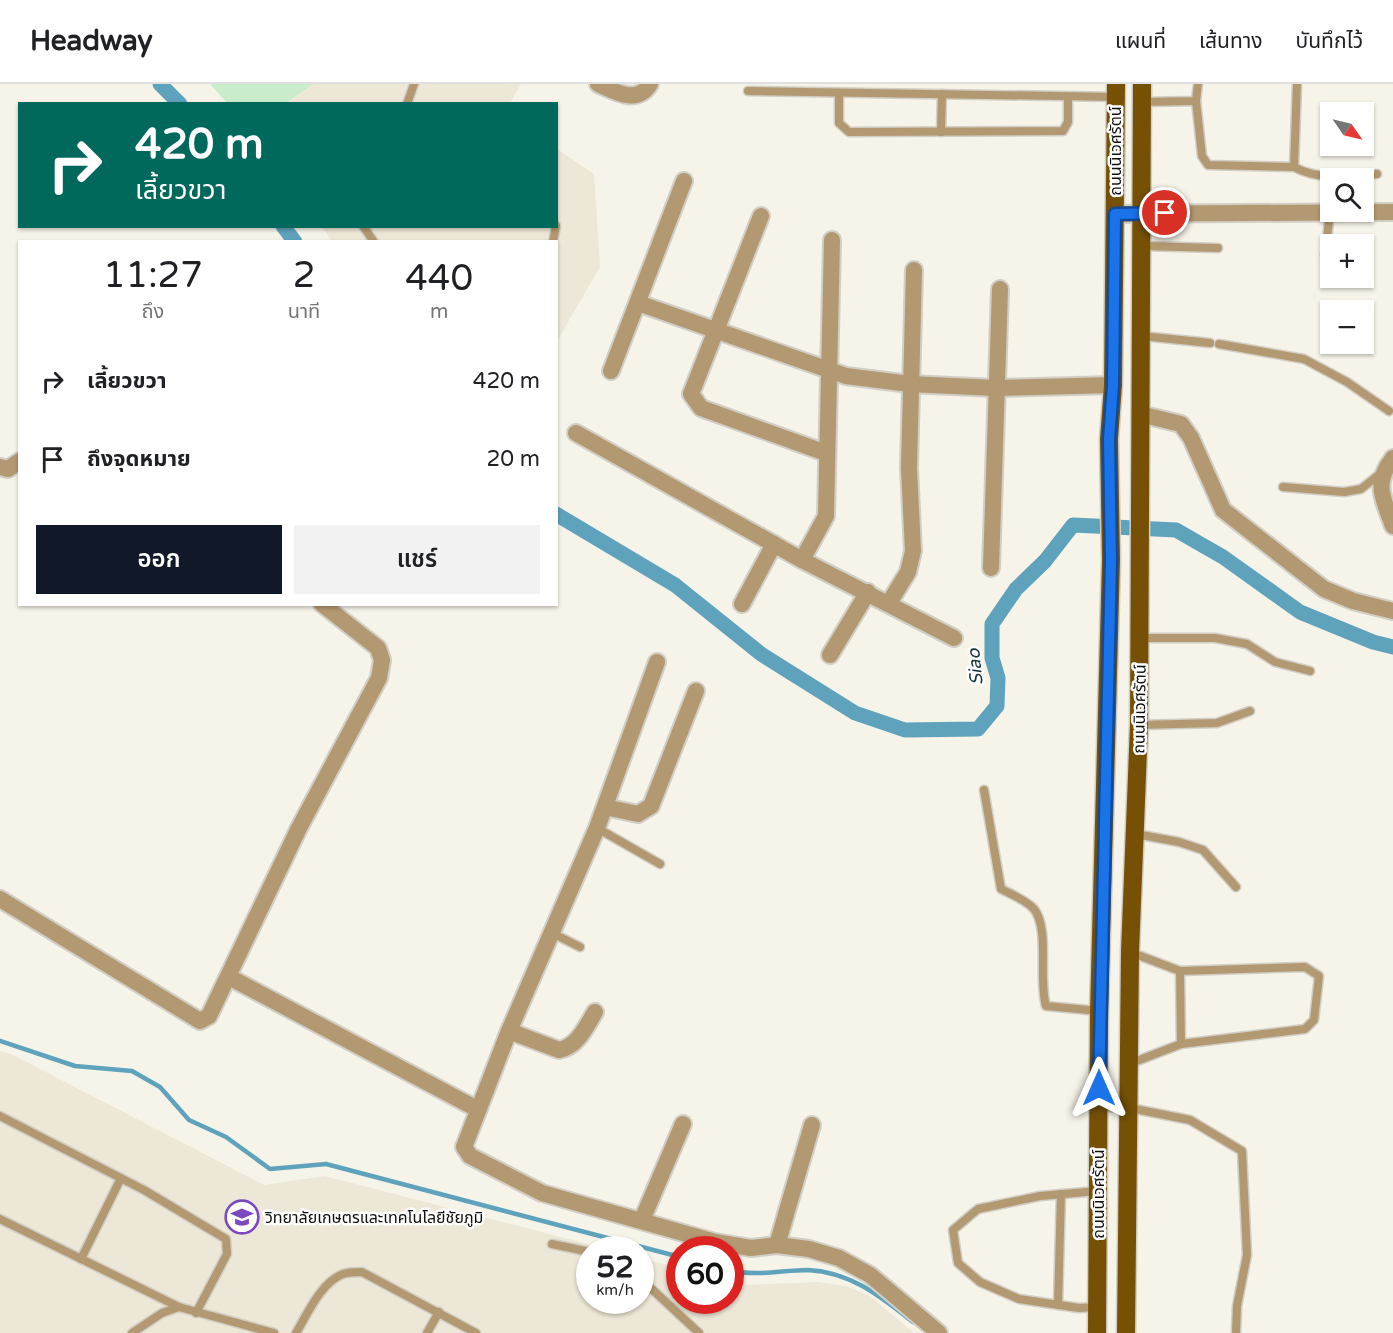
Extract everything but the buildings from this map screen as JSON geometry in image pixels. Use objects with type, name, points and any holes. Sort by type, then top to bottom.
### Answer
[{"type":"main road","name":"ถนนนิเวศรัตน์","points":[[1097,1333],[1099,1011],[1111,560],[1109,439],[1113,385],[1116,91]]},
{"type":"main road","name":"ถนนนิเวศรัตน์","points":[[1126,1333],[1130,952],[1139,725],[1142,93]]},
{"type":"street","points":[[598,84],[624,95],[638,96],[646,92],[651,84]]},
{"type":"street","points":[[611,371],[684,181]]},
{"type":"street","points":[[1374,212],[1393,212]]},
{"type":"street","points":[[1115,214],[1320,213]]},
{"type":"street","points":[[761,216],[714,329],[691,394],[693,400],[701,408],[826,453]]},
{"type":"street","points":[[802,560],[825,522],[832,240]]},
{"type":"street","points":[[889,603],[908,572],[913,551],[909,468],[914,270]]},
{"type":"street","points":[[991,568],[995,388],[1000,289]]},
{"type":"street","points":[[638,303],[846,376],[910,384],[995,388],[1113,385]]},
{"type":"street","points":[[1140,414],[1181,424],[1191,438],[1223,510],[1281,557],[1324,589],[1353,601],[1393,611]]},
{"type":"street","points":[[576,433],[802,560],[954,638]]},
{"type":"street","points":[[1393,458],[1382,473],[1381,496],[1393,526]]},
{"type":"street","points":[[0,467],[9,469],[18,462]]},
{"type":"street","points":[[742,604],[774,544]]},
{"type":"street","points":[[830,656],[868,592]]},
{"type":"street","points":[[0,900],[200,1021],[209,1016],[299,828],[379,678],[382,660],[378,648],[325,606]]},
{"type":"street","points":[[657,662],[597,828],[509,1031],[464,1147],[470,1156],[542,1193],[715,1242],[752,1248],[777,1245],[809,1249],[839,1258],[870,1275],[939,1333]]},
{"type":"street","points":[[605,807],[638,814],[651,806],[696,691]]},
{"type":"street","points":[[229,977],[477,1109]]},
{"type":"street","points":[[509,1031],[559,1050],[567,1049],[575,1042],[595,1012]]},
{"type":"street","points":[[642,1220],[683,1124]]},
{"type":"street","points":[[777,1245],[812,1125]]},
{"type":"lane","points":[[408,102],[414,84]]},
{"type":"lane","points":[[1198,84],[1196,101],[1203,156],[1208,165],[1294,167],[1308,175],[1332,177],[1377,174]]},
{"type":"lane","points":[[1294,167],[1297,84]]},
{"type":"lane","points":[[748,91],[1068,97],[1116,91]]},
{"type":"lane","points":[[839,93],[839,123],[849,132],[1063,131],[1068,122],[1068,97]]},
{"type":"lane","points":[[1142,93],[1196,101]]},
{"type":"lane","points":[[941,132],[942,94]]},
{"type":"lane","points":[[1142,246],[1218,248]]},
{"type":"lane","points":[[1142,336],[1214,343],[1304,358],[1347,382],[1389,411]]},
{"type":"lane","points":[[1283,487],[1344,492],[1361,489],[1382,473]]},
{"type":"lane","points":[[1140,638],[1215,638],[1247,644],[1275,662],[1310,671]]},
{"type":"lane","points":[[1139,725],[1217,723],[1250,711]]},
{"type":"lane","points":[[984,790],[1001,889],[1034,909],[1041,927],[1042,992],[1046,1006],[1099,1011]]},
{"type":"lane","points":[[597,828],[660,864]]},
{"type":"lane","points":[[1136,834],[1179,842],[1203,850],[1236,887]]},
{"type":"lane","points":[[552,933],[580,947]]},
{"type":"lane","points":[[1130,952],[1180,971],[1305,967],[1319,976],[1314,1020],[1305,1029],[1181,1044],[1130,1064]]},
{"type":"lane","points":[[1180,971],[1181,1044]]},
{"type":"lane","points":[[1099,1107],[1130,1108],[1190,1120],[1242,1151],[1247,1255],[1237,1306],[1236,1333]]},
{"type":"lane","points":[[0,1116],[121,1178],[226,1239],[227,1254],[196,1313]]},
{"type":"lane","points":[[81,1259],[121,1178]]},
{"type":"lane","points":[[1097,1307],[1058,1305],[1018,1299],[980,1282],[958,1263],[953,1230],[978,1209],[1040,1196],[1098,1191]]},
{"type":"lane","points":[[1058,1305],[1061,1194]]},
{"type":"lane","points":[[0,1219],[179,1307],[273,1333]]},
{"type":"lane","points":[[552,1244],[576,1249]]},
{"type":"lane","points":[[296,1333],[322,1292],[342,1274],[362,1272],[476,1333]]},
{"type":"lane","points":[[654,1291],[699,1333]]},
{"type":"lane","points":[[132,1333],[162,1313],[179,1307]]},
{"type":"lane","points":[[428,1333],[439,1312]]},
{"type":"shaded area","points":[[313,84],[521,84],[511,102],[290,102]]},
{"type":"shaded area","points":[[558,150],[594,174],[600,267],[558,339],[558,240],[331,240],[323,228],[558,228]]},
{"type":"shaded area","name":"วิทยาลัยเกษตรและเทคโนโลยีชัยภูมิ","points":[[0,1051],[11,1054],[264,1185],[325,1176],[576,1241],[576,1314],[654,1314],[654,1261],[666,1265],[666,1314],[744,1314],[744,1285],[818,1282],[846,1286],[870,1296],[914,1333],[0,1333]]},
{"type":"green space","points":[[210,84],[313,84],[288,102],[226,102]]},
{"type":"waterway","name":"Siao","points":[[160,84],[178,102]]},
{"type":"waterway","name":"Siao","points":[[284,228],[294,240]]},
{"type":"waterway","name":"Siao","points":[[558,515],[675,585],[761,654],[855,713],[905,730],[978,729],[997,706],[998,678],[992,658],[992,624],[1016,589],[1045,561],[1073,525],[1176,530],[1223,557],[1300,612],[1373,642],[1393,647]]},
{"type":"waterway","points":[[0,1041],[75,1066],[132,1071],[160,1087],[189,1120],[226,1137],[270,1169],[326,1164],[666,1253]]},
{"type":"waterway","points":[[744,1272],[808,1270],[838,1275],[865,1287],[913,1322]]},
{"type":"place","name":"วิทยาลัยเกษตรและเทคโนโลยีชัยภูมิ","points":[[242,1217]]},
{"type":"route","points":[[1099,1088],[1111,560],[1109,439],[1113,385],[1115,214],[1165,213]]}]
